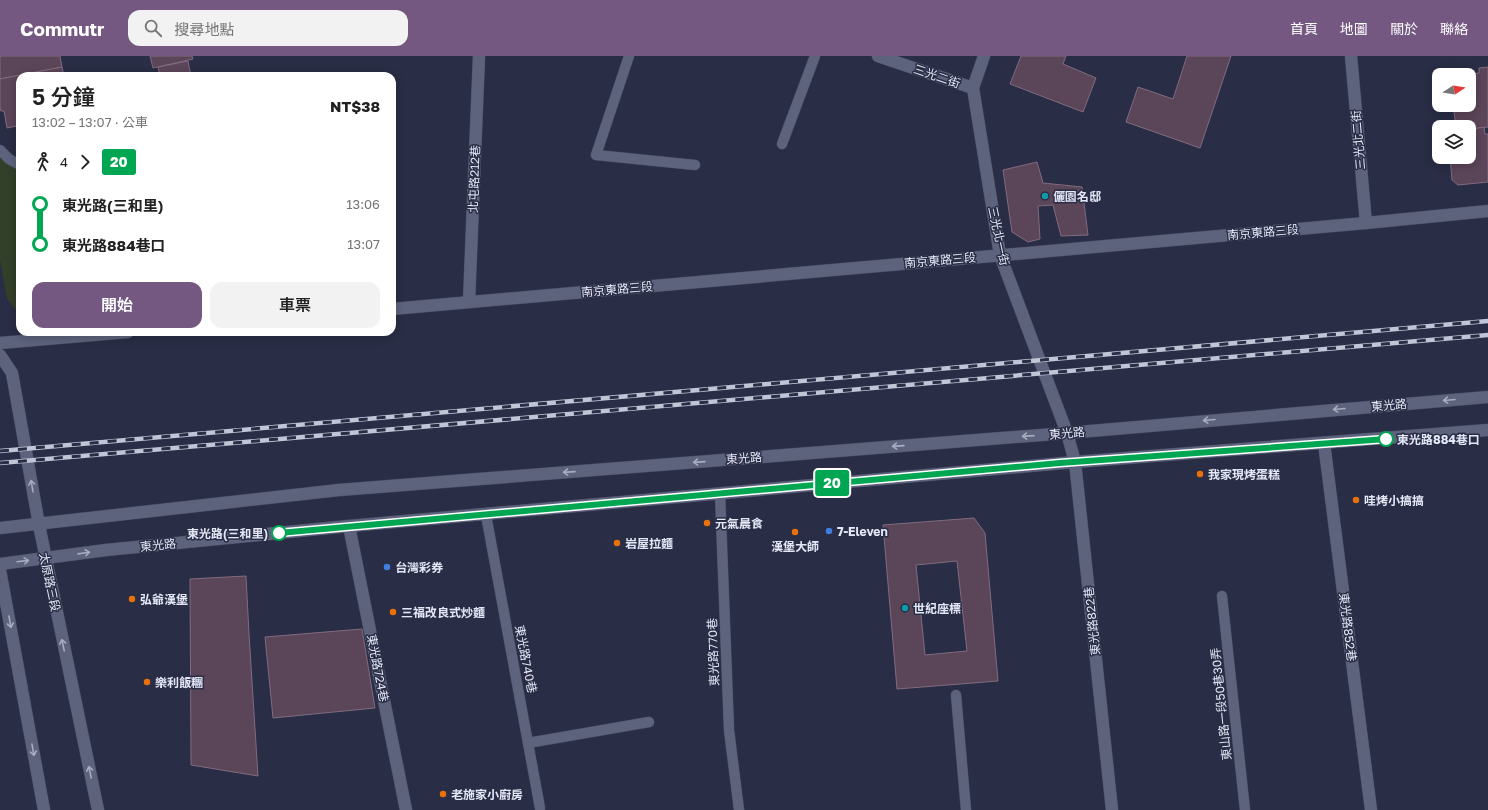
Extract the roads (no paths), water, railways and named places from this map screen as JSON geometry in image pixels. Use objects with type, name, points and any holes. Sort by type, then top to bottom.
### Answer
[{"type":"street","name":"北屯路212巷","points":[[469,302],[479,56]]},
{"type":"street","name":"三光二街","points":[[878,56],[973,88]]},
{"type":"street","name":"三光北一街","points":[[984,56],[973,88],[1000,255],[1067,433]]},
{"type":"street","name":"三光北二街","points":[[1351,56],[1366,224]]},
{"type":"street","name":"南京東路三段","points":[[396,309],[1366,224],[1488,211]]},
{"type":"street","points":[[0,343],[81,336]]},
{"type":"street","name":"太原路三段","points":[[0,356],[12,373],[39,525],[98,810]]},
{"type":"street","name":"東光路","points":[[0,528],[39,525],[339,490],[1067,433],[1488,397]]},
{"type":"street","name":"東光路","points":[[0,564],[106,550],[349,526],[1075,462],[1488,430]]},
{"type":"street","name":"東光路822巷","points":[[1067,433],[1075,462],[1112,810]]},
{"type":"street","name":"東光路852巷","points":[[1324,443],[1371,810]]},
{"type":"street","name":"東光路724巷","points":[[349,526],[406,810]]},
{"type":"street","points":[[0,570],[44,810]]},
{"type":"lane","points":[[629,56],[596,155],[695,165]]},
{"type":"lane","points":[[782,144],[816,56]]},
{"type":"lane","points":[[0,150],[9,160],[16,163]]},
{"type":"lane","name":"東光路770巷","points":[[720,493],[729,730],[739,810]]},
{"type":"lane","name":"東光路740巷","points":[[486,515],[540,808]]},
{"type":"lane","name":"東山路一段50巷30弄","points":[[1222,596],[1245,810]]},
{"type":"lane","points":[[956,694],[966,810]]},
{"type":"lane","points":[[528,743],[649,722]]},
{"type":"railway","points":[[0,451],[1488,321]]},
{"type":"railway","points":[[0,463],[1488,335]]},
{"type":"place","name":"儷園名邸","points":[[1045,196]]},
{"type":"place","name":"東光路884巷口","points":[[1386,439]]},
{"type":"place","name":"我家現烤蛋糕","points":[[1200,474]]},
{"type":"place","name":"哇烤小搞搞","points":[[1356,500]]},
{"type":"place","name":"元氣晨食","points":[[707,523]]},
{"type":"place","name":"7-Eleven","points":[[829,531]]},
{"type":"place","name":"漢堡大師","points":[[795,532]]},
{"type":"place","name":"東光路(三和里)","points":[[279,533]]},
{"type":"place","name":"岩屋拉麵","points":[[617,543]]},
{"type":"place","name":"台灣彩券","points":[[387,567]]},
{"type":"place","name":"弘爺漢堡","points":[[132,599]]},
{"type":"place","name":"世紀座標","points":[[905,608]]},
{"type":"place","name":"三福改良式炒麵","points":[[393,612]]},
{"type":"place","name":"樂利飯糰","points":[[147,682]]},
{"type":"place","name":"老施家小廚房","points":[[443,794]]}]
